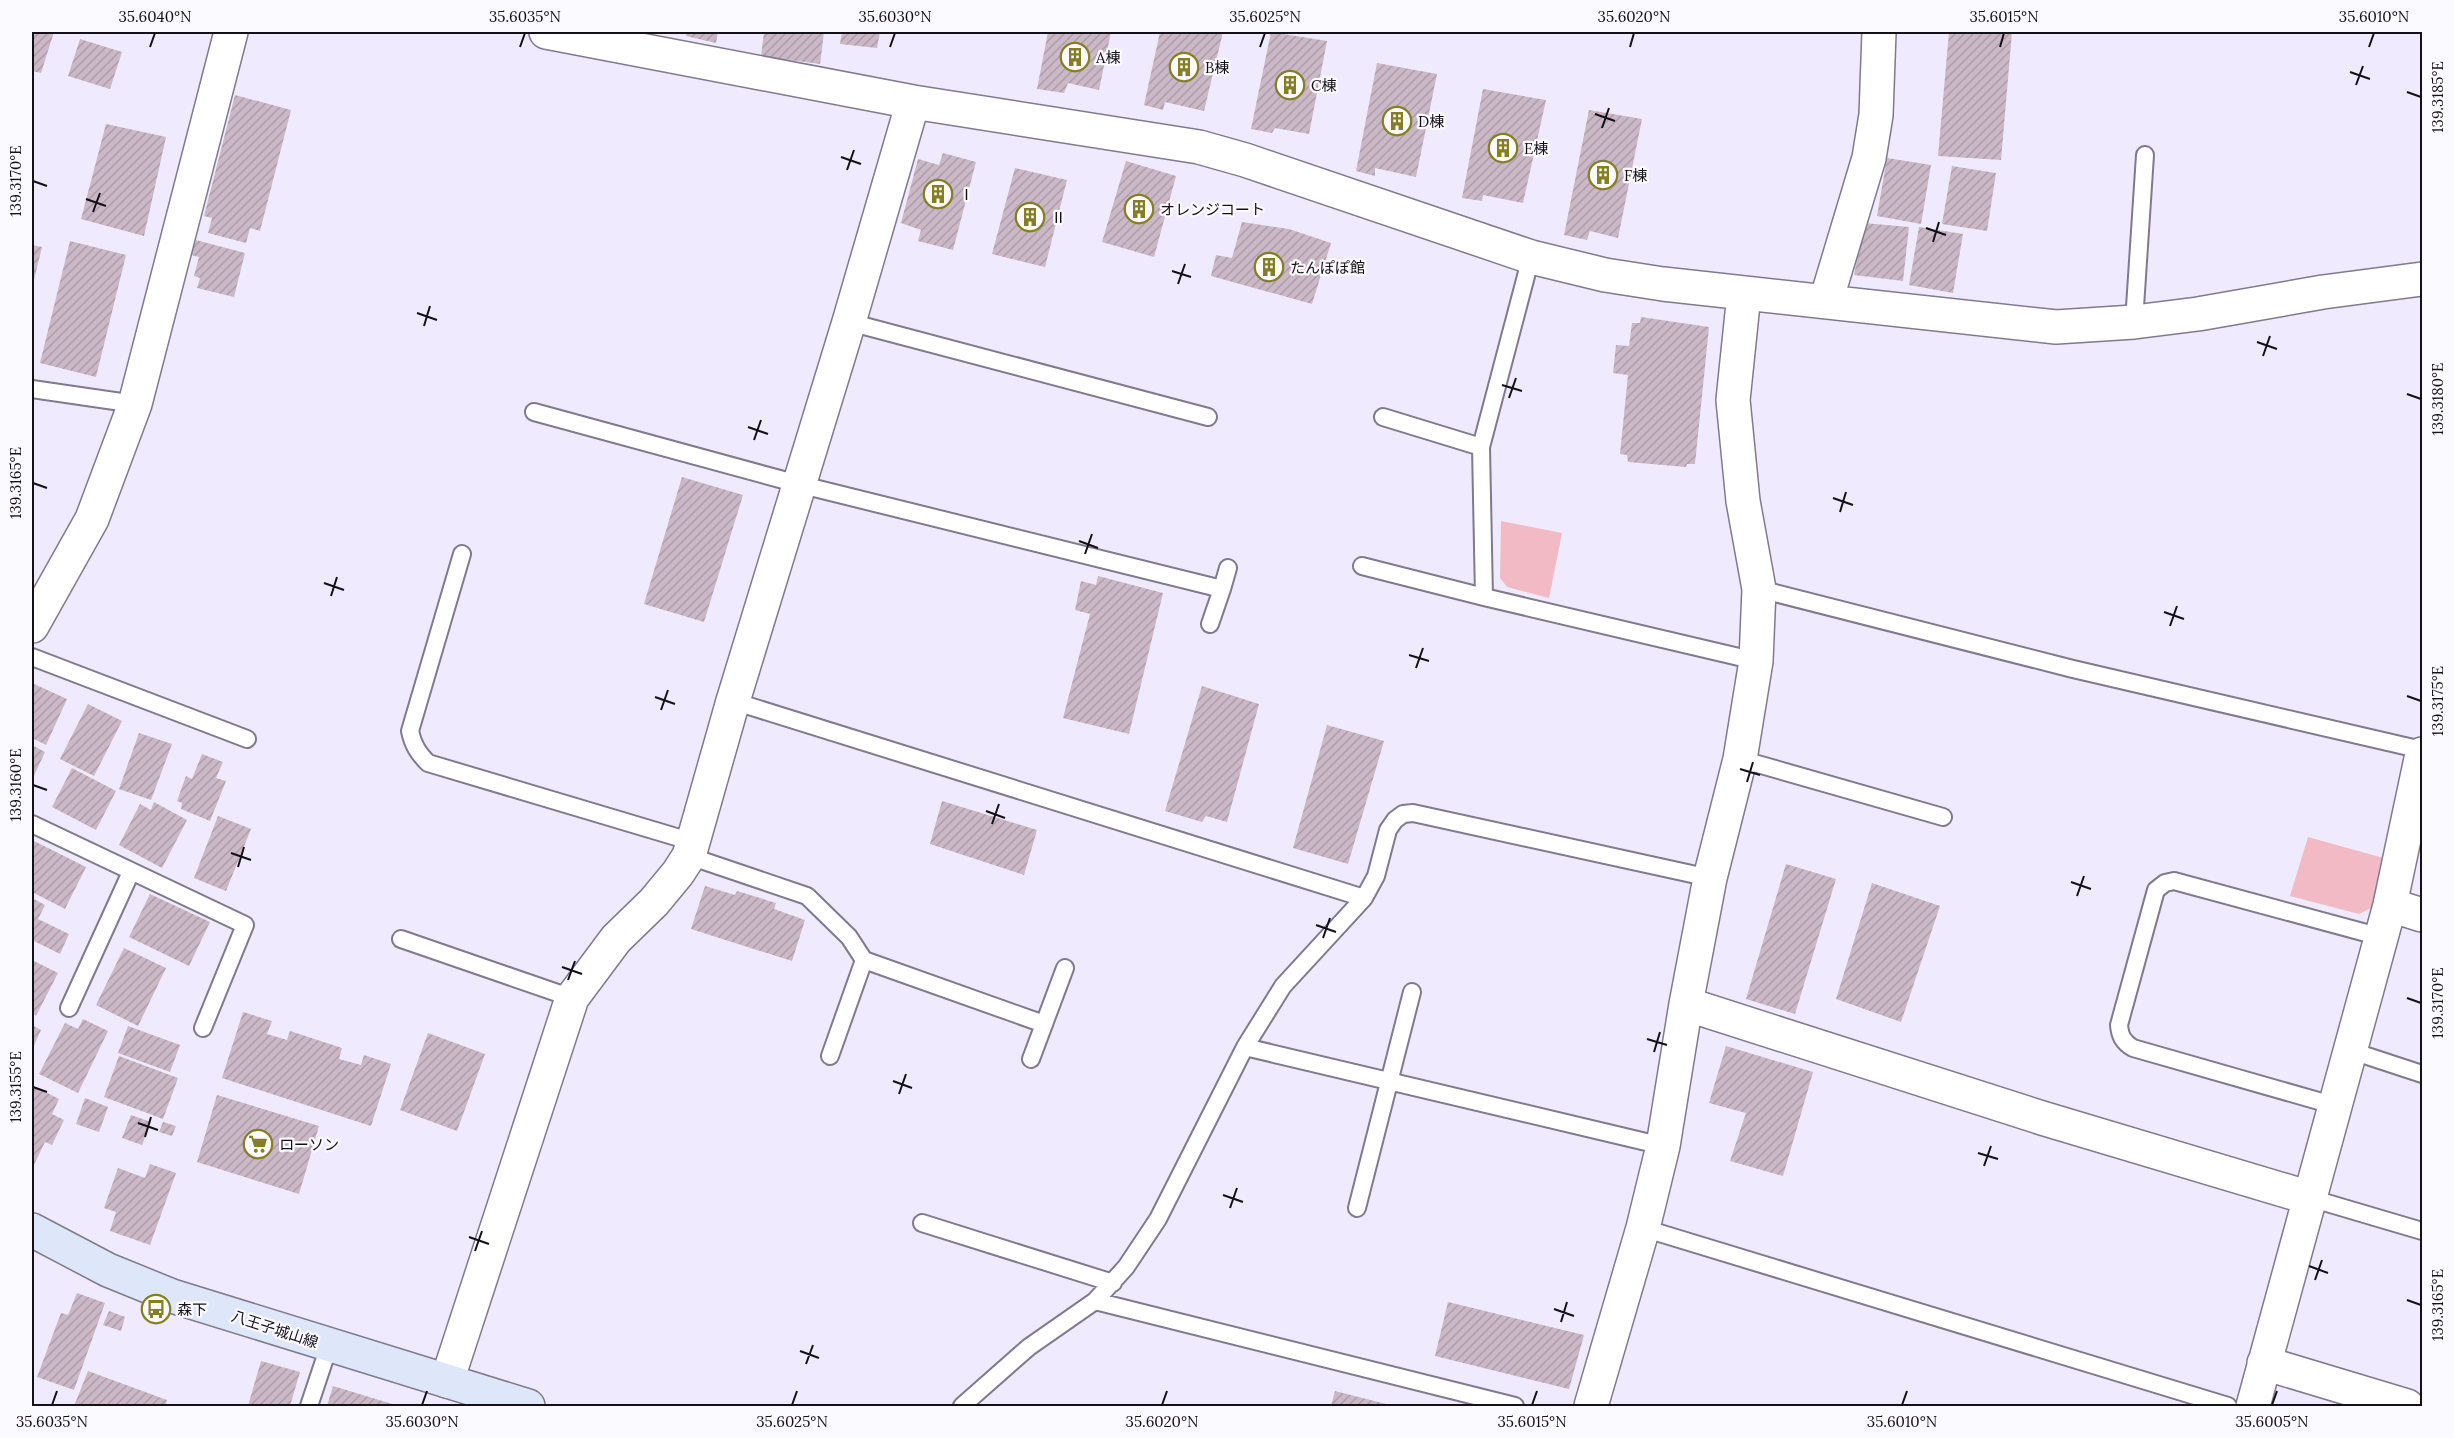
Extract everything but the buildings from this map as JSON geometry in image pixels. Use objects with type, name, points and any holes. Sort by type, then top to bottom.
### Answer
[{"type":"main road","name":"八王子城山線","points":[[32,1230],[108,1270],[172,1296],[528,1407]]},
{"type":"street","points":[[32,626],[92,519],[135,404],[231,32]]},
{"type":"street","points":[[546,32],[913,102],[1199,147],[1245,160],[1531,257],[1605,275],[1744,294],[2055,327],[2134,322],[2198,314],[2323,292],[2422,279]]},
{"type":"street","points":[[1826,301],[1869,158],[1876,115],[1879,32]]},
{"type":"street","points":[[447,1381],[572,998],[594,965],[616,939],[654,902],[678,873],[691,849],[733,701],[849,322],[913,102]]},
{"type":"street","points":[[1599,1405],[1664,1146],[1686,1004],[1710,878],[1740,759],[1756,661],[1759,589],[1743,501],[1733,400],[1744,294]]},
{"type":"street","points":[[2253,1407],[2352,1051],[2390,905],[2421,766]]},
{"type":"street","points":[[2390,905],[2422,915]]},
{"type":"street","points":[[1686,1004],[2042,1118],[2310,1198]]},
{"type":"street","points":[[2264,1363],[2407,1407]]},
{"type":"lane","points":[[2134,322],[2145,154]]},
{"type":"lane","points":[[1484,597],[1481,447],[1531,257]]},
{"type":"lane","points":[[849,322],[1208,417]]},
{"type":"lane","points":[[32,388],[135,404]]},
{"type":"lane","points":[[534,412],[798,484],[1222,589]]},
{"type":"lane","points":[[1383,417],[1481,447]]},
{"type":"lane","points":[[462,554],[410,731],[412,743],[428,763],[691,849],[807,896],[849,937],[864,960],[1044,1024]]},
{"type":"lane","points":[[1362,566],[1756,661]]},
{"type":"lane","points":[[1210,624],[1228,568]]},
{"type":"lane","points":[[1759,589],[2073,669],[2421,766]]},
{"type":"lane","points":[[32,657],[247,739]]},
{"type":"lane","points":[[733,701],[1364,898]]},
{"type":"lane","points":[[1740,759],[1943,817]]},
{"type":"lane","points":[[962,1407],[1029,1347],[1095,1301],[1113,1283],[1158,1220],[1245,1047],[1282,986],[1364,898],[1376,876],[1388,830],[1403,814],[1413,813],[1710,878]]},
{"type":"lane","points":[[32,824],[245,925],[203,1028]]},
{"type":"lane","points":[[69,1008],[131,872]]},
{"type":"lane","points":[[2336,1106],[2133,1048],[2126,1044],[2120,1035],[2119,1025],[2156,890],[2165,883],[2174,880],[2381,937]]},
{"type":"lane","points":[[401,939],[572,998]]},
{"type":"lane","points":[[830,1056],[864,960]]},
{"type":"lane","points":[[1031,1059],[1065,968]]},
{"type":"lane","points":[[1357,1208],[1412,992]]},
{"type":"lane","points":[[1245,1047],[1664,1146]]},
{"type":"lane","points":[[2352,1051],[2422,1074]]},
{"type":"lane","points":[[2310,1198],[2422,1231]]},
{"type":"lane","points":[[922,1223],[1113,1283]]},
{"type":"lane","points":[[1643,1228],[2228,1407]]},
{"type":"lane","points":[[1095,1301],[1515,1407]]},
{"type":"lane","points":[[309,1407],[328,1346]]},
{"type":"shaded area","points":[[1501,521],[1562,533],[1549,598],[1507,587],[1500,578]]},
{"type":"shaded area","points":[[2308,837],[2387,859],[2375,906],[2359,914],[2290,896]]},
{"type":"place","name":"A棟","points":[[1075,57]]},
{"type":"place","name":"B棟","points":[[1184,67]]},
{"type":"place","name":"C棟","points":[[1290,85]]},
{"type":"place","name":"D棟","points":[[1397,121]]},
{"type":"place","name":"E棟","points":[[1503,148]]},
{"type":"place","name":"F棟","points":[[1603,175]]},
{"type":"place","name":"Ⅰ","points":[[938,194]]},
{"type":"place","name":"オレンジコート","points":[[1139,209]]},
{"type":"place","name":"Ⅱ","points":[[1030,217]]},
{"type":"place","name":"たんぽぽ館","points":[[1269,267]]},
{"type":"place","name":"ローソン","points":[[258,1144]]},
{"type":"place","name":"森下","points":[[156,1309]]}]
